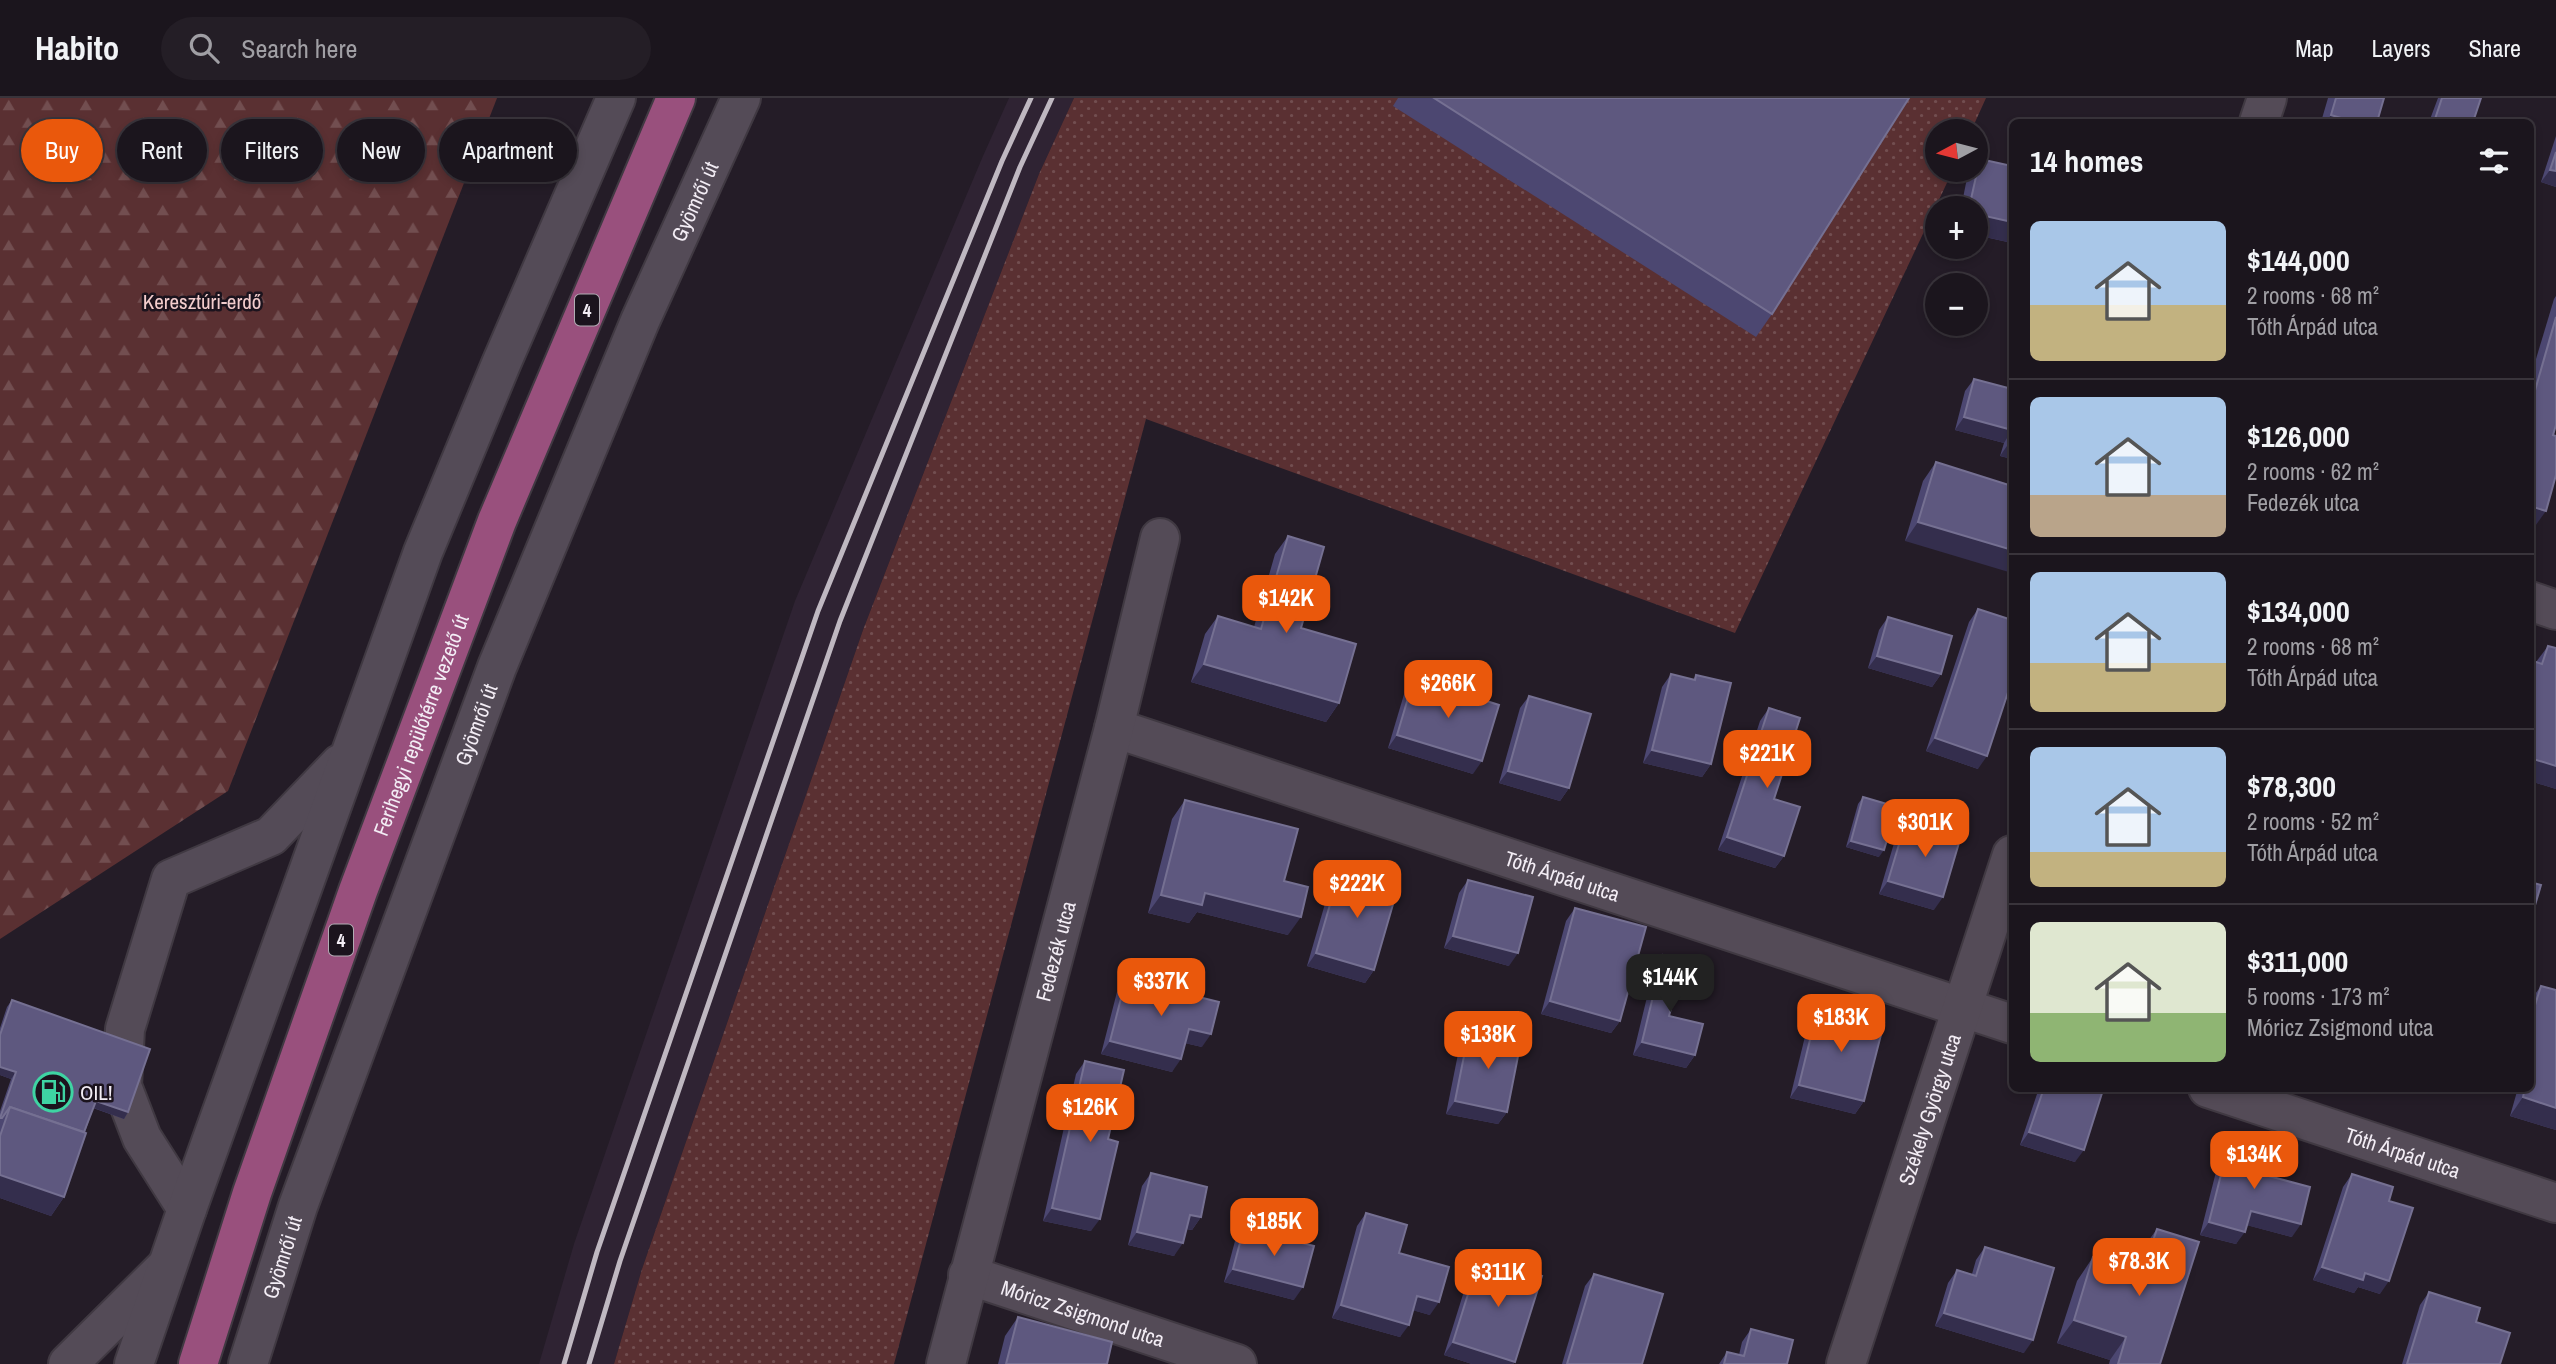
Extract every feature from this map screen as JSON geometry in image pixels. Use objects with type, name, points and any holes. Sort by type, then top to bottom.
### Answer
[{"type":"main road","name":"Ferihegyi repülőtérre vezető út","points":[[198,1364],[252,1192],[358,891],[497,521],[676,98]]},
{"type":"street","points":[[134,1364],[423,552],[616,98]]},
{"type":"street","name":"Gyömrői út","points":[[248,1364],[298,1206],[497,667],[640,321],[741,98]]},
{"type":"street","points":[[2260,119],[2267,98]]},
{"type":"street","name":"Fedezék utca","points":[[946,1364],[1114,728],[1160,538]]},
{"type":"street","points":[[2534,602],[2556,610]]},
{"type":"street","name":"Tóth Árpád utca","points":[[1114,728],[2009,1023]]},
{"type":"street","points":[[187,1209],[142,1138],[122,1086],[125,1029],[171,879],[271,836],[349,755]]},
{"type":"street","name":"Székely György utca","points":[[1846,1364],[2009,864]]},
{"type":"street","name":"Tóth Árpád utca","points":[[2220,1092],[2556,1203]]},
{"type":"street","points":[[68,1364],[170,1262]]},
{"type":"street","name":"Móricz Zsigmond utca","points":[[968,1275],[1237,1364]]},
{"type":"shaded area","points":[[1009,98],[1074,98],[1039,174],[863,630],[642,1269],[614,1364],[539,1364],[574,1244],[795,601]]},
{"type":"green space","name":"Keresztúri-erdő","points":[[0,98],[497,98],[489,119],[439,119],[439,182],[464,182],[228,791],[0,939]]},
{"type":"green space","points":[[1074,98],[1986,98],[1976,119],[1925,119],[1925,182],[1947,182],[1941,196],[1925,196],[1925,229],[1735,633],[1146,419],[894,1364],[614,1364],[642,1269],[863,630],[1039,174]]},
{"type":"building","points":[[1434,98],[1909,98],[1772,314]]},
{"type":"building","points":[[2336,98],[2384,98],[2378,119],[2344,119],[2331,115]]},
{"type":"building","points":[[2442,98],[2481,98],[2474,119],[2435,119]]},
{"type":"building","points":[[2556,152],[2556,171],[2550,170]]},
{"type":"building","points":[[1988,161],[2009,165],[2009,221],[1988,217],[1988,196],[1972,196],[1975,182],[1988,182]]},
{"type":"building","points":[[2556,317],[2556,425],[2553,435],[2556,436],[2556,475],[2546,511],[2534,507],[2534,394]]},
{"type":"building","points":[[1974,379],[2009,388],[2009,429],[1964,417]]},
{"type":"building","points":[[1936,462],[2009,485],[2009,549],[1918,522]]},
{"type":"building","points":[[1288,536],[1324,547],[1301,628],[1356,644],[1339,703],[1204,664],[1218,616],[1261,629]]},
{"type":"building","points":[[1978,609],[2009,619],[2009,689],[1987,756],[1935,738]]},
{"type":"building","points":[[1888,617],[1952,636],[1941,674],[1877,656]]},
{"type":"building","points":[[2548,646],[2556,648],[2556,766],[2534,759],[2534,661],[2542,664]]},
{"type":"building","points":[[1671,674],[1695,680],[1696,675],[1731,683],[1711,764],[1652,750]]},
{"type":"building","points":[[1414,678],[1499,705],[1482,761],[1397,735]]},
{"type":"building","points":[[1529,696],[1591,714],[1569,788],[1508,771]]},
{"type":"building","points":[[1769,708],[1800,718],[1774,799],[1800,807],[1784,856],[1727,837]]},
{"type":"building","points":[[1863,797],[1897,807],[1884,850],[1851,841]]},
{"type":"building","points":[[1185,800],[1298,829],[1284,881],[1308,887],[1301,917],[1205,893],[1202,905],[1161,895]]},
{"type":"building","points":[[1906,821],[1961,836],[1943,897],[1888,881]]},
{"type":"building","points":[[1340,870],[1398,887],[1374,970],[1316,953]]},
{"type":"building","points":[[1468,880],[1533,897],[1518,953],[1453,936]]},
{"type":"building","points":[[2534,883],[2541,885],[2534,909]]},
{"type":"building","points":[[1575,908],[1646,927],[1620,1021],[1550,1001]]},
{"type":"building","points":[[1663,955],[1683,961],[1669,1016],[1703,1024],[1695,1055],[1642,1042]]},
{"type":"building","points":[[1126,979],[1219,1002],[1211,1034],[1189,1029],[1181,1059],[1110,1041]]},
{"type":"building","points":[[2541,986],[2556,990],[2556,1108],[2523,1097],[2524,1092],[2534,1092],[2534,1008]]},
{"type":"building","points":[[12,1000],[150,1049],[128,1112],[96,1101],[84,1132],[10,1107],[0,1118],[16,1072],[0,1067],[0,1035]]},
{"type":"building","points":[[1818,1007],[1884,1023],[1864,1101],[1799,1085]]},
{"type":"building","points":[[1469,1031],[1521,1041],[1507,1112],[1455,1101]]},
{"type":"building","points":[[1085,1061],[1124,1070],[1108,1139],[1118,1142],[1100,1219],[1052,1208]]},
{"type":"building","points":[[2043,1092],[2102,1092],[2084,1150],[2029,1132]]},
{"type":"building","points":[[10,1107],[86,1133],[64,1197],[0,1175],[0,1136]]},
{"type":"building","points":[[2229,1143],[2270,1154],[2265,1175],[2310,1187],[2301,1224],[2251,1211],[2245,1232],[2209,1222]]},
{"type":"building","points":[[1151,1173],[1207,1187],[1201,1217],[1190,1215],[1183,1243],[1137,1232]]},
{"type":"building","points":[[2352,1174],[2393,1187],[2389,1201],[2413,1208],[2389,1281],[2365,1273],[2363,1280],[2322,1267]]},
{"type":"building","points":[[1366,1213],[1407,1225],[1399,1253],[1449,1267],[1439,1302],[1417,1296],[1409,1325],[1341,1305]]},
{"type":"building","points":[[1244,1228],[1314,1246],[1303,1287],[1233,1269]]},
{"type":"building","points":[[2157,1229],[2199,1242],[2160,1364],[2118,1364],[2126,1337],[2074,1320],[2093,1257],[2142,1273]]},
{"type":"building","points":[[1985,1247],[2054,1268],[2033,1340],[1944,1313],[1957,1270],[1976,1276]]},
{"type":"building","points":[[1480,1256],[1542,1276],[1515,1362],[1453,1342]]},
{"type":"building","points":[[1594,1274],[1663,1294],[1642,1364],[1567,1364]]},
{"type":"building","points":[[2429,1292],[2480,1308],[2476,1322],[2510,1333],[2500,1364],[2407,1364]]},
{"type":"building","points":[[1018,1317],[1112,1342],[1107,1364],[1006,1364]]},
{"type":"building","points":[[1751,1329],[1793,1340],[1787,1364],[1724,1364],[1727,1352],[1744,1356]]},
{"type":"railway","points":[[564,1364],[597,1252],[818,611],[1002,161],[1031,98]]},
{"type":"railway","points":[[589,1364],[620,1261],[840,621],[1020,167],[1052,98]]},
{"type":"place","name":"OIL!","points":[[53,1092]]}]
